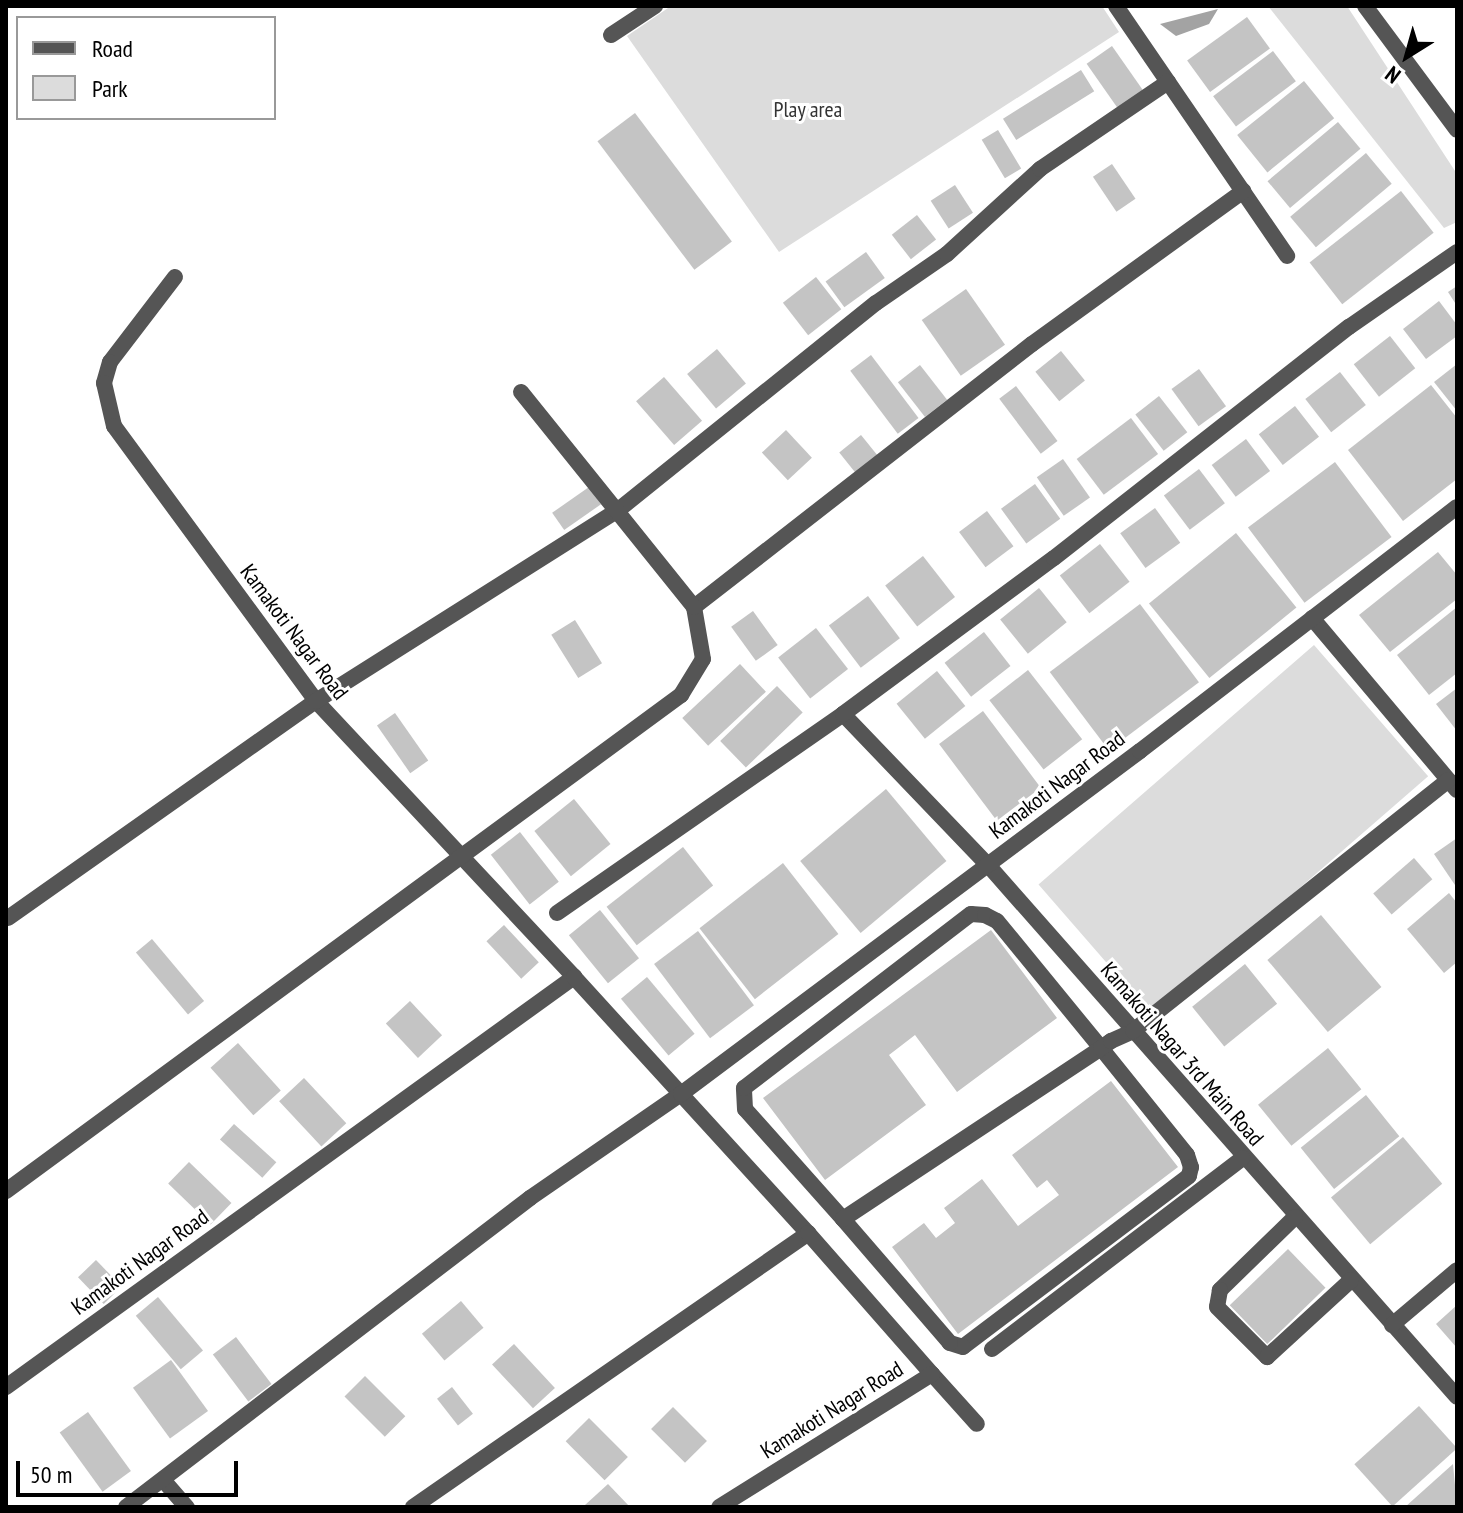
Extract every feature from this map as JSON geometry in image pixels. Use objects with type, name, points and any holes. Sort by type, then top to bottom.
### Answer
[{"type":"street","points":[[611,35],[655,6]]},
{"type":"street","points":[[1116,6],[1287,256]]},
{"type":"street","points":[[1365,6],[1457,130]]},
{"type":"street","points":[[8,918],[316,701],[617,511],[876,303],[947,254],[1040,169],[1168,82]]},
{"type":"street","points":[[694,607],[1032,344],[1243,191]]},
{"type":"street","points":[[557,913],[843,714],[1054,558],[1349,327],[1457,252]]},
{"type":"street","name":"Kamakoti Nagar Road","points":[[175,277],[110,362],[104,383],[106,406],[114,426],[316,701],[574,977],[932,1374],[719,1507]]},
{"type":"street","points":[[6,1191],[460,853],[681,695],[703,659],[694,607],[521,392]]},
{"type":"street","name":"Kamakoti Nagar Road","points":[[126,1507],[164,1481],[530,1198],[681,1094],[988,865],[1457,507]]},
{"type":"street","points":[[843,1219],[1101,1048],[1133,1031],[1452,785],[1312,618]]},
{"type":"street","name":"Kamakoti Nagar 3rd Main Road","points":[[843,714],[988,865],[1295,1217],[1457,1397]]},
{"type":"street","points":[[971,914],[997,921],[1187,1155],[1189,1176],[963,1347],[950,1343],[843,1219],[745,1109],[744,1088],[971,914]]},
{"type":"street","name":"Kamakoti Nagar Road","points":[[6,1387],[574,977]]},
{"type":"street","points":[[992,1349],[1243,1158]]},
{"type":"street","points":[[1295,1217],[1220,1290],[1217,1307],[1267,1357],[1351,1280]]},
{"type":"street","points":[[413,1507],[808,1233]]},
{"type":"street","points":[[1392,1325],[1457,1270]]},
{"type":"street","points":[[932,1374],[977,1424]]},
{"type":"street","points":[[164,1481],[187,1507]]},
{"type":"green space","name":"Play area","points":[[671,6],[1102,6],[1119,32],[779,252],[627,36]]},
{"type":"green space","points":[[1268,6],[1347,6],[1457,174],[1457,222],[1444,228]]},
{"type":"green space","points":[[1314,645],[1428,776],[1153,1016],[1039,884]]},
{"type":"shaded area","points":[[1218,9],[1209,24],[1176,36],[1160,24]]},
{"type":"building","points":[[1247,17],[1270,49],[1210,92],[1187,60]]},
{"type":"building","points":[[1112,46],[1143,90],[1118,108],[1087,64]]},
{"type":"building","points":[[1273,51],[1296,81],[1236,126],[1213,96]]},
{"type":"building","points":[[1081,70],[1094,91],[1016,140],[1003,119]]},
{"type":"building","points":[[1304,81],[1334,118],[1267,172],[1237,135]]},
{"type":"building","points":[[635,113],[732,242],[694,270],[597,141]]},
{"type":"building","points":[[1338,122],[1360,149],[1290,208],[1268,181]]},
{"type":"building","points":[[998,130],[1021,169],[1005,178],[982,140]]},
{"type":"building","points":[[1366,153],[1392,184],[1316,247],[1290,217]]},
{"type":"building","points":[[1112,164],[1135,199],[1116,212],[1093,177]]},
{"type":"building","points":[[955,185],[973,213],[949,228],[931,201]]},
{"type":"building","points":[[1401,191],[1434,233],[1342,304],[1310,262]]},
{"type":"building","points":[[917,215],[936,239],[911,259],[892,235]]},
{"type":"building","points":[[866,252],[885,278],[844,307],[826,281]]},
{"type":"building","points":[[816,277],[841,309],[808,335],[783,303]]},
{"type":"building","points":[[1457,286],[1457,306],[1448,292]]},
{"type":"building","points":[[966,289],[1005,345],[961,376],[922,320]]},
{"type":"building","points":[[1439,301],[1457,325],[1457,336],[1426,359],[1403,329]]},
{"type":"building","points":[[1390,336],[1415,368],[1379,397],[1354,364]]},
{"type":"building","points":[[717,349],[746,383],[716,409],[687,374]]},
{"type":"building","points":[[1061,351],[1085,381],[1059,401],[1035,372]]},
{"type":"building","points":[[871,355],[919,418],[898,434],[850,371]]},
{"type":"building","points":[[1457,364],[1457,411],[1434,382]]},
{"type":"building","points":[[920,365],[947,400],[925,417],[898,382]]},
{"type":"building","points":[[1199,369],[1226,406],[1199,426],[1171,389]]},
{"type":"building","points":[[1340,372],[1366,405],[1331,432],[1305,399]]},
{"type":"building","points":[[664,377],[702,421],[674,445],[636,401]]},
{"type":"building","points":[[1431,385],[1457,418],[1457,479],[1403,521],[1348,450]]},
{"type":"building","points":[[1016,386],[1058,441],[1041,454],[999,399]]},
{"type":"building","points":[[1159,396],[1187,432],[1164,451],[1135,414]]},
{"type":"building","points":[[1295,406],[1319,437],[1283,465],[1259,434]]},
{"type":"building","points":[[1131,418],[1158,454],[1104,495],[1077,459]]},
{"type":"building","points":[[786,430],[812,458],[788,480],[762,453]]},
{"type":"building","points":[[861,435],[879,457],[857,474],[839,453]]},
{"type":"building","points":[[1246,439],[1270,471],[1236,497],[1212,465]]},
{"type":"building","points":[[1063,459],[1090,498],[1064,516],[1037,477]]},
{"type":"building","points":[[1335,462],[1392,537],[1305,603],[1248,528]]},
{"type":"building","points":[[1199,469],[1225,503],[1190,530],[1164,495]]},
{"type":"building","points":[[1035,484],[1060,519],[1026,543],[1001,509]]},
{"type":"building","points":[[589,487],[601,504],[564,530],[552,513]]},
{"type":"building","points":[[1155,508],[1180,543],[1145,568],[1120,533]]},
{"type":"building","points":[[987,511],[1013,546],[986,567],[959,532]]},
{"type":"building","points":[[1236,533],[1296,608],[1209,678],[1149,603]]},
{"type":"building","points":[[1100,544],[1130,582],[1089,613],[1060,575]]},
{"type":"building","points":[[1438,552],[1457,575],[1457,599],[1390,652],[1359,615]]},
{"type":"building","points":[[923,556],[955,597],[917,627],[885,586]]},
{"type":"building","points":[[1039,588],[1067,622],[1028,654],[1000,619]]},
{"type":"building","points":[[868,596],[900,638],[861,668],[829,625]]},
{"type":"building","points":[[1140,604],[1199,682],[1109,750],[1050,672]]},
{"type":"building","points":[[1457,607],[1457,673],[1429,695],[1397,655]]},
{"type":"building","points":[[753,611],[778,645],[756,661],[731,627]]},
{"type":"building","points":[[575,620],[602,663],[578,678],[551,635]]},
{"type":"building","points":[[816,628],[848,669],[810,699],[778,658]]},
{"type":"building","points":[[984,632],[1010,666],[971,697],[945,663]]},
{"type":"building","points":[[740,664],[766,692],[708,746],[682,718]]},
{"type":"building","points":[[1028,670],[1082,739],[1044,770],[989,700]]},
{"type":"building","points":[[937,671],[965,706],[925,739],[897,704]]},
{"type":"building","points":[[777,686],[803,713],[746,767],[720,741]]},
{"type":"building","points":[[1457,688],[1457,731],[1436,704]]},
{"type":"building","points":[[983,711],[1041,788],[997,821],[939,744]]},
{"type":"building","points":[[395,713],[428,761],[410,773],[377,726]]},
{"type":"building","points":[[886,789],[946,861],[861,933],[800,861]]},
{"type":"building","points":[[574,799],[611,844],[571,876],[534,831]]},
{"type":"building","points":[[520,832],[559,882],[530,904],[491,855]]},
{"type":"building","points":[[1457,838],[1457,888],[1434,854]]},
{"type":"building","points":[[683,847],[713,886],[637,945],[607,907]]},
{"type":"building","points":[[1414,858],[1432,879],[1392,915],[1373,893]]},
{"type":"building","points":[[783,863],[838,934],[755,999],[699,928]]},
{"type":"building","points":[[1449,893],[1457,903],[1457,962],[1444,973],[1407,929]]},
{"type":"building","points":[[600,910],[639,958],[608,983],[569,935]]},
{"type":"building","points":[[1321,915],[1381,987],[1328,1032],[1267,960]]},
{"type":"building","points":[[504,925],[539,962],[521,979],[486,941]]},
{"type":"building","points":[[991,930],[1057,1018],[957,1092],[915,1035],[889,1055],[926,1105],[825,1180],[763,1098]]},
{"type":"building","points":[[698,931],[754,1005],[710,1038],[654,964]]},
{"type":"building","points":[[152,939],[204,1001],[188,1015],[136,952]]},
{"type":"building","points":[[1245,964],[1277,1004],[1224,1046],[1192,1007]]},
{"type":"building","points":[[647,977],[695,1034],[669,1056],[621,999]]},
{"type":"building","points":[[410,1001],[442,1035],[418,1058],[386,1024]]},
{"type":"building","points":[[238,1043],[281,1091],[253,1115],[211,1068]]},
{"type":"building","points":[[1328,1048],[1361,1089],[1291,1146],[1258,1105]]},
{"type":"building","points":[[304,1078],[346,1123],[321,1147],[279,1101]]},
{"type":"building","points":[[1111,1081],[1178,1167],[958,1334],[892,1247],[924,1223],[936,1238],[955,1223],[944,1208],[982,1179],[1018,1226],[1059,1195],[1047,1180],[1037,1188],[1012,1155]]},
{"type":"building","points":[[1366,1095],[1399,1136],[1334,1189],[1301,1148]]},
{"type":"building","points":[[234,1124],[276,1162],[262,1178],[220,1140]]},
{"type":"building","points":[[1403,1137],[1442,1184],[1370,1244],[1331,1197]]},
{"type":"building","points":[[189,1162],[231,1203],[211,1225],[168,1184]]},
{"type":"building","points":[[1288,1249],[1326,1288],[1267,1344],[1230,1305]]},
{"type":"building","points":[[96,1260],[122,1287],[104,1304],[78,1277]]},
{"type":"building","points":[[158,1297],[203,1351],[181,1369],[136,1316]]},
{"type":"building","points":[[461,1301],[483,1328],[444,1361],[422,1334]]},
{"type":"building","points":[[1457,1305],[1457,1348],[1436,1324]]},
{"type":"building","points":[[236,1337],[272,1384],[248,1402],[213,1354]]},
{"type":"building","points":[[514,1344],[555,1388],[533,1408],[492,1364]]},
{"type":"building","points":[[171,1360],[208,1411],[170,1439],[133,1388]]},
{"type":"building","points":[[365,1376],[405,1416],[385,1437],[344,1397]]},
{"type":"building","points":[[452,1387],[473,1414],[458,1425],[437,1399]]},
{"type":"building","points":[[1419,1406],[1457,1448],[1392,1507],[1354,1464]]},
{"type":"building","points":[[673,1407],[707,1441],[685,1463],[651,1429]]},
{"type":"building","points":[[88,1412],[131,1471],[103,1492],[60,1433]]},
{"type":"building","points":[[589,1418],[628,1457],[605,1480],[566,1441]]},
{"type":"building","points":[[1453,1464],[1457,1506],[1405,1507]]},
{"type":"building","points":[[608,1484],[630,1507],[585,1505]]}]
